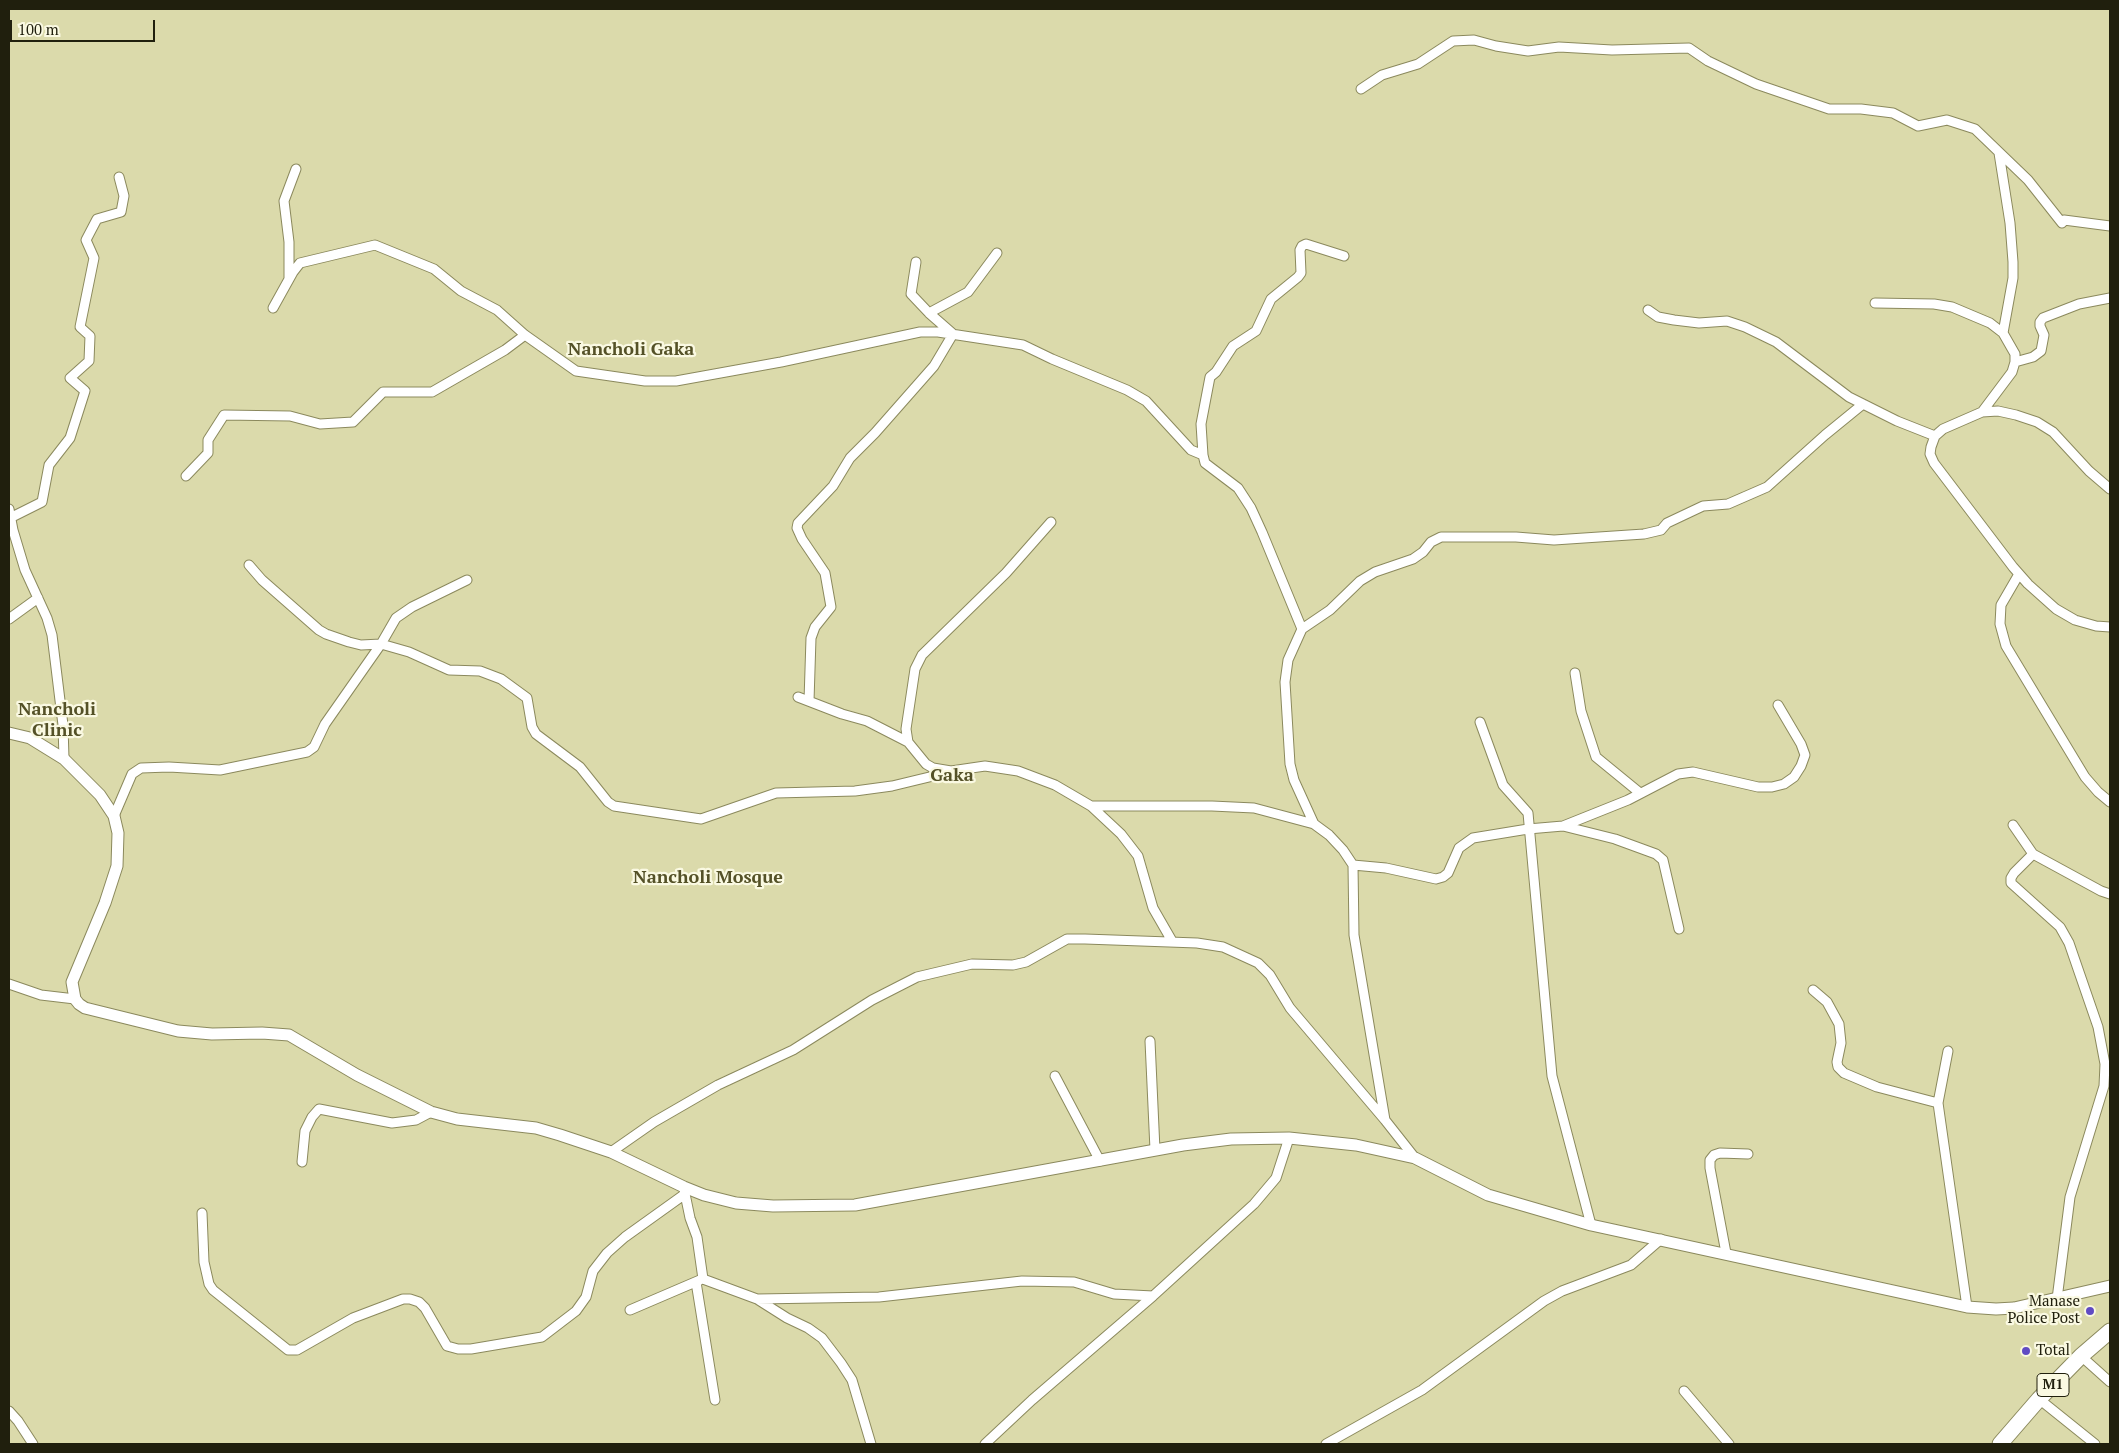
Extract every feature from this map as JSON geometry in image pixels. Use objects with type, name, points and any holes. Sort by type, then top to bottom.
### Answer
[{"type":"highway","name":"M1","points":[[2000,1444],[2039,1399],[2081,1356],[2110,1331]]},
{"type":"street","points":[[1361,89],[1382,75],[1418,64],[1453,41],[1474,40],[1528,51],[1559,47],[1612,50],[1689,48],[1708,61],[1756,84],[1829,110],[1860,109],[1893,113],[1918,126],[1947,120],[1976,129],[2028,180],[2062,223],[2064,220],[2110,226]]},
{"type":"street","points":[[1999,153],[2010,223],[2013,262],[2013,278],[2003,332]]},
{"type":"street","points":[[289,280],[284,201],[296,169]]},
{"type":"street","points":[[64,759],[52,635],[25,570],[10,514],[42,502],[49,465],[70,438],[85,391],[70,378],[89,361],[90,336],[80,327],[94,258],[86,240],[97,219],[121,212],[124,196],[119,177]]},
{"type":"street","points":[[1302,629],[1262,532],[1246,499],[1230,481],[1205,464],[1201,424],[1210,378],[1233,346],[1256,331],[1271,299],[1298,277],[1302,246],[1306,244],[1344,256]]},
{"type":"street","points":[[273,308],[296,268],[304,261],[376,246],[434,269],[461,291],[498,310],[525,335],[576,371],[664,382],[781,362],[913,334],[938,332],[1023,345],[1127,390],[1146,401],[1191,450],[1203,456]]},
{"type":"street","points":[[929,313],[968,292],[997,253]]},
{"type":"street","points":[[916,262],[911,294],[953,334]]},
{"type":"street","points":[[2016,362],[2033,358],[2041,351],[2044,335],[2040,322],[2044,318],[2085,302],[2110,298]]},
{"type":"street","points":[[1875,303],[1934,304],[1952,307],[1990,323],[2003,332],[2015,354],[2016,362],[2012,372],[1982,412]]},
{"type":"street","points":[[1648,310],[1658,316],[1674,320],[1699,323],[1728,322],[1744,327],[1776,342],[1849,397],[1897,421],[1935,436]]},
{"type":"street","points":[[809,701],[810,638],[815,627],[831,607],[825,573],[802,539],[797,528],[798,523],[833,486],[850,458],[875,433],[934,366],[953,334]]},
{"type":"street","points":[[186,476],[208,453],[208,440],[224,415],[290,416],[320,424],[353,422],[383,392],[432,392],[505,350],[525,335]]},
{"type":"street","points":[[1385,1120],[1354,935],[1353,865],[1343,850],[1314,824],[1294,780],[1290,764],[1286,682],[1288,660],[1302,629],[1330,610],[1360,581],[1375,572],[1413,559],[1423,552],[1431,542],[1441,537],[1516,537],[1554,540],[1644,534],[1661,530],[1667,523],[1703,506],[1728,504],[1767,487],[1824,435],[1864,404]]},
{"type":"street","points":[[2110,489],[2089,471],[2053,432],[2037,422],[2016,414],[1998,411],[1982,412],[1944,429],[1935,436],[1930,454],[1934,463],[2019,574],[2056,609],[2076,620],[2096,626],[2110,627]]},
{"type":"street","points":[[908,742],[906,729],[915,669],[922,654],[1006,572],[1051,522]]},
{"type":"street","points":[[249,565],[262,580],[319,630],[349,642],[362,645],[381,644],[409,652],[449,670],[490,674],[524,695],[529,702],[532,727],[536,734],[580,767],[608,802],[614,806],[701,819],[776,793],[855,791],[892,786],[952,771],[985,766],[1018,772],[1055,785],[1091,806],[1121,834],[1138,856],[1153,908],[1172,941]]},
{"type":"street","points":[[2019,574],[2001,605],[2000,624],[2006,646],[2085,776],[2098,792],[2110,802]]},
{"type":"street","points":[[114,816],[132,774],[141,768],[169,767],[220,770],[307,752],[314,746],[325,724],[401,614],[467,580]]},
{"type":"street","points":[[9,619],[38,598]]},
{"type":"street","points":[[1575,673],[1581,712],[1596,757],[1640,793]]},
{"type":"street","points":[[798,697],[842,714],[867,720],[908,742],[926,764],[933,768],[952,771]]},
{"type":"street","points":[[1562,826],[1640,793],[1678,774],[1693,772],[1758,787],[1772,787],[1784,784],[1794,777],[1805,755],[1801,744],[1778,705]]},
{"type":"street","points":[[1480,722],[1502,785],[1528,813],[1552,1076],[1591,1224]]},
{"type":"street","points":[[9,733],[30,738],[64,759],[100,795],[114,816],[118,833],[117,866],[105,903],[72,982],[75,999]]},
{"type":"street","points":[[1091,806],[1246,807],[1314,824]]},
{"type":"street","points":[[2013,825],[2033,854],[2100,891],[2110,894]]},
{"type":"street","points":[[1353,865],[1386,868],[1436,879],[1448,873],[1460,848],[1464,843],[1473,838],[1528,828],[1562,826],[1615,839],[1656,854],[1663,860],[1679,929]]},
{"type":"street","points":[[2033,854],[2014,873],[2011,883],[2060,927],[2069,943],[2098,1027],[2105,1064],[2104,1086],[2100,1102],[2079,1164],[2070,1198],[2057,1299]]},
{"type":"street","points":[[611,1152],[670,1112],[718,1085],[793,1050],[872,1000],[917,977],[972,964],[1013,965],[1026,962],[1067,939],[1144,942],[1172,941],[1223,947],[1258,963],[1270,975],[1290,1008],[1415,1158]]},
{"type":"street","points":[[9,984],[41,995],[75,999],[85,1008],[178,1031],[212,1034],[262,1033],[289,1035],[357,1075],[431,1112],[457,1119],[536,1128],[611,1152],[684,1191],[736,1203],[799,1207],[854,1205],[1156,1150],[1231,1139],[1289,1138],[1356,1145],[1415,1158],[1488,1195],[1591,1224],[1968,1307],[2014,1308],[2110,1286]]},
{"type":"street","points":[[1813,990],[1826,1002],[1839,1024],[1841,1043],[1837,1062],[1838,1068],[1844,1073],[1877,1087],[1938,1103]]},
{"type":"street","points":[[1150,1041],[1156,1150]]},
{"type":"street","points":[[1948,1051],[1938,1103],[1968,1307]]},
{"type":"street","points":[[1055,1076],[1100,1161]]},
{"type":"street","points":[[302,1162],[305,1131],[312,1117],[319,1110],[392,1123],[416,1120],[431,1112]]},
{"type":"street","points":[[985,1444],[1032,1400],[1153,1296],[1259,1197],[1276,1178],[1289,1138]]},
{"type":"street","points":[[1726,1254],[1710,1160],[1714,1155],[1720,1153],[1748,1154]]},
{"type":"street","points":[[202,1212],[204,1262],[209,1284],[213,1290],[288,1350],[297,1350],[353,1318],[403,1299],[410,1299],[425,1308],[447,1346],[458,1349],[542,1338],[576,1310],[586,1297],[593,1271],[607,1253],[684,1191]]},
{"type":"street","points":[[684,1191],[690,1218],[697,1237],[699,1280],[715,1400]]},
{"type":"street","points":[[1326,1444],[1422,1390],[1544,1300],[1562,1291],[1631,1265],[1661,1239]]},
{"type":"street","points":[[630,1310],[699,1280],[757,1299],[822,1338],[852,1380],[871,1444]]},
{"type":"street","points":[[757,1299],[879,1297],[1022,1281],[1074,1282],[1114,1294],[1153,1296]]},
{"type":"street","points":[[2081,1356],[2110,1382]]},
{"type":"street","points":[[1684,1391],[1730,1444]]},
{"type":"street","points":[[2039,1399],[2095,1444]]},
{"type":"street","points":[[9,1411],[18,1420],[33,1444]]},
{"type":"place","name":"Manase Police Post","points":[[2090,1311]]},
{"type":"place","name":"Total","points":[[2026,1351]]},
{"type":"district","name":"Nancholi Gaka","points":[[631,350]]},
{"type":"district","name":"Nancholi Clinic","points":[[57,720]]},
{"type":"district","name":"Gaka","points":[[952,776]]},
{"type":"district","name":"Nancholi Mosque","points":[[708,878]]}]
